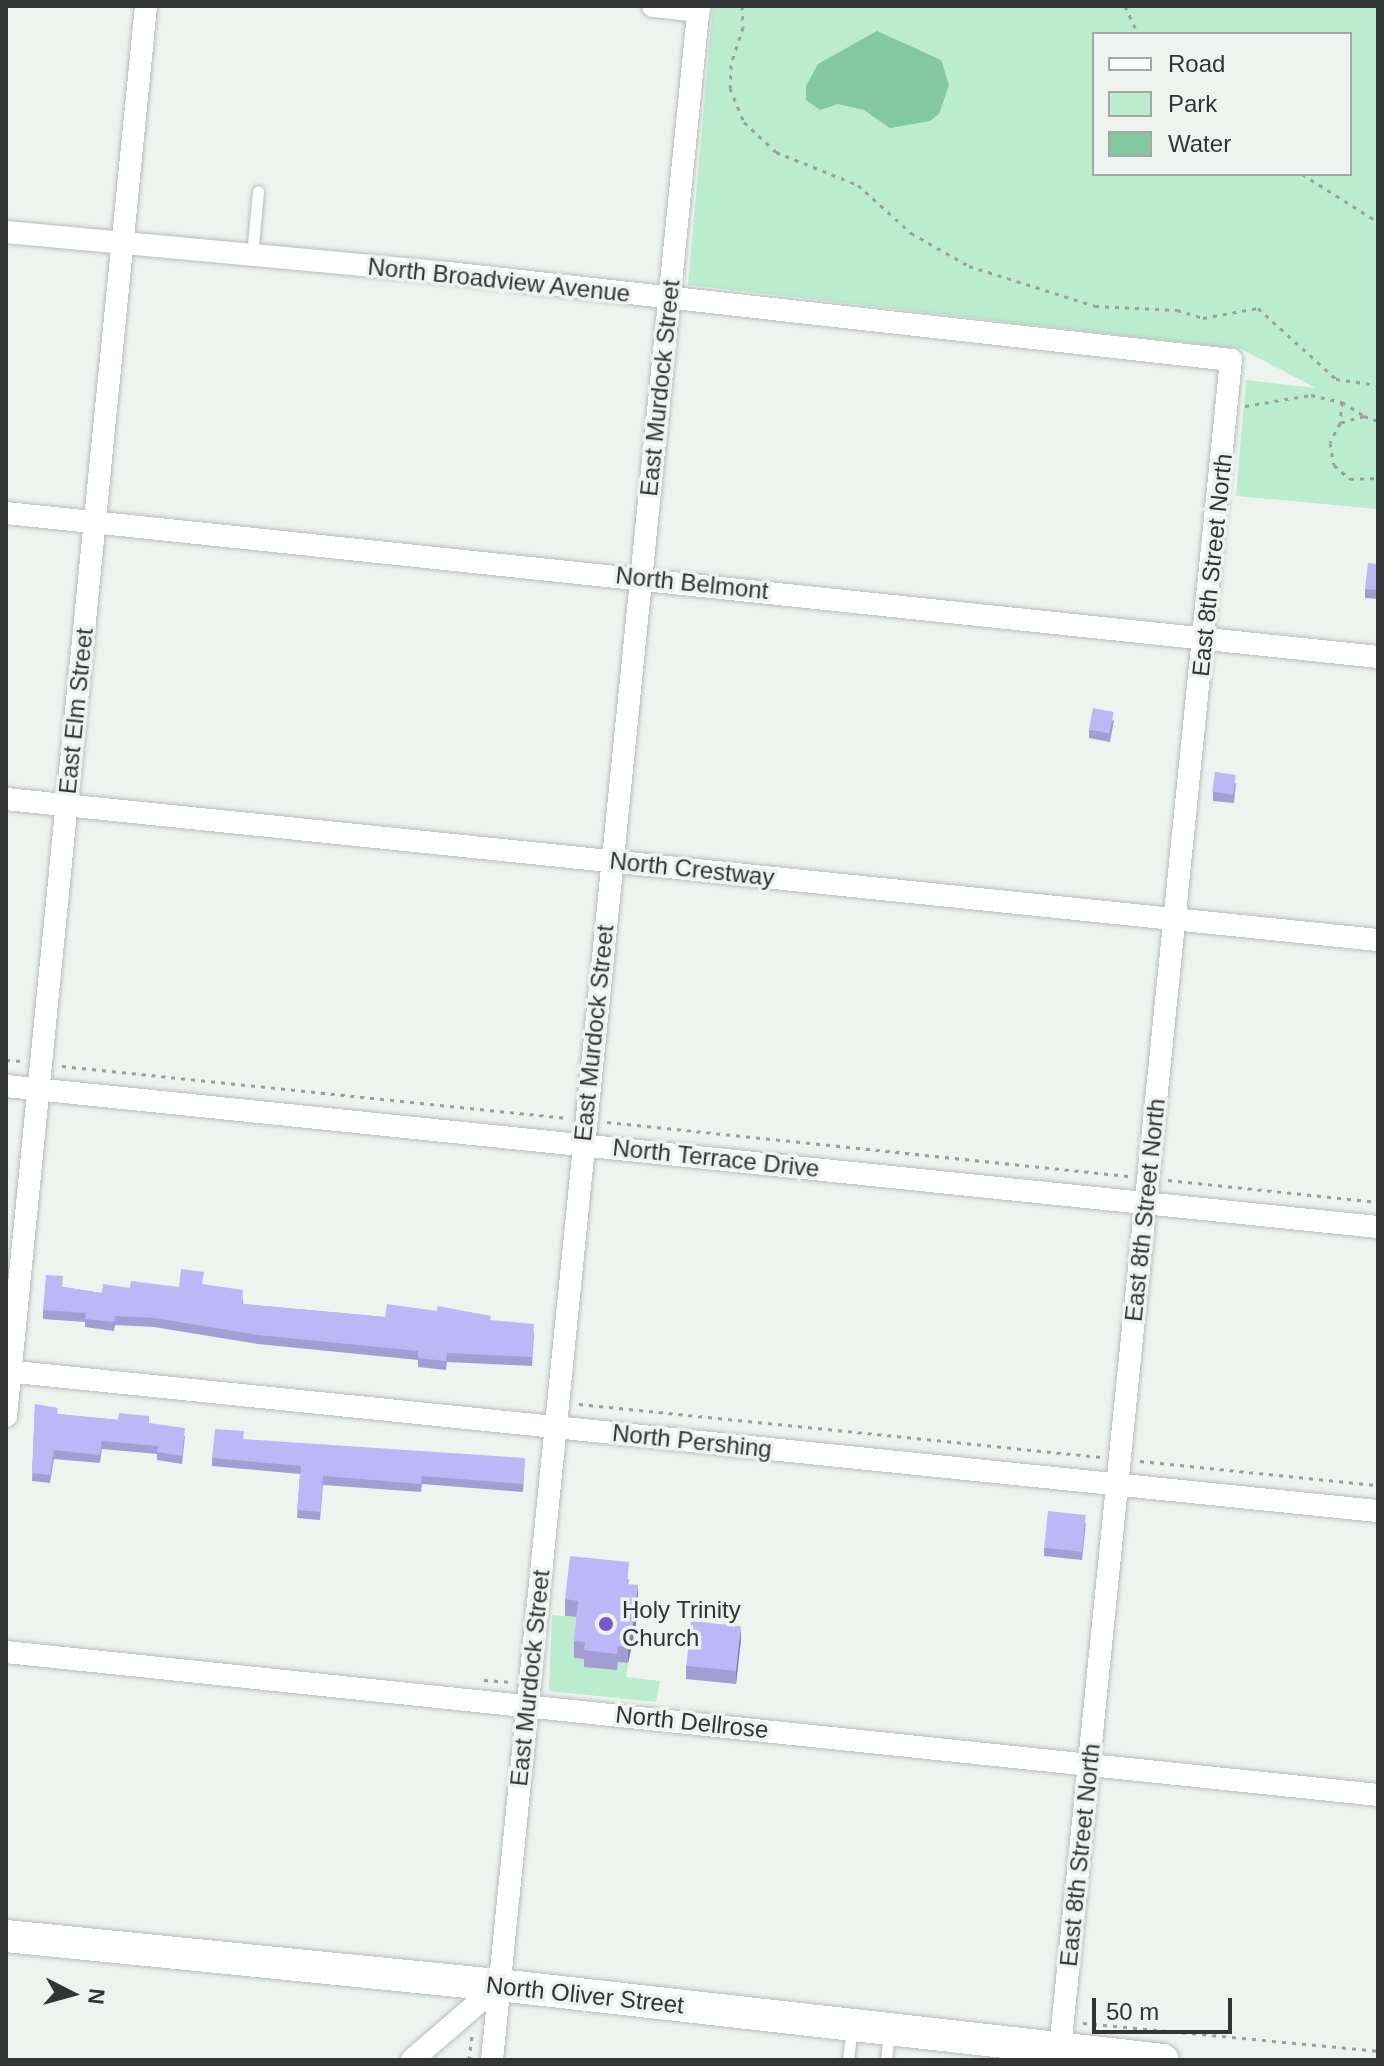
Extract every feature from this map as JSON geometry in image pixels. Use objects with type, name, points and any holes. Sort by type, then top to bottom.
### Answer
[{"type":"main road","name":"North Oliver Street","points":[[6,1936],[499,1985],[852,2025],[888,2044],[1155,2060]]},
{"type":"street","name":"East Elm Street","points":[[6,1416],[8,1371],[39,1089],[146,6]]},
{"type":"street","points":[[653,6],[699,8]]},
{"type":"street","name":"East Murdock Street","points":[[492,2060],[639,578],[671,299],[699,8]]},
{"type":"street","name":"North Broadview Avenue","points":[[6,232],[252,255],[1231,360]]},
{"type":"street","name":"East 8th Street North","points":[[1060,2054],[1229,404],[1231,360]]},
{"type":"street","name":"North Belmont","points":[[6,513],[1378,657]]},
{"type":"street","name":"North Crestway","points":[[6,799],[1378,940]]},
{"type":"street","name":"North Terrace Drive","points":[[6,1086],[1378,1227]]},
{"type":"street","name":"North Pershing","points":[[8,1371],[1378,1511]]},
{"type":"street","name":"North Dellrose","points":[[6,1652],[1378,1795]]},
{"type":"street","points":[[412,2060],[499,1985]]},
{"type":"lane","points":[[252,255],[258,191]]},
{"type":"lane","points":[[848,2060],[852,2025]]},
{"type":"path","points":[[742,6],[743,27],[731,65],[730,88],[744,122],[776,152],[858,185],[911,233],[943,246],[969,266],[1095,306],[1177,310],[1203,318],[1258,308],[1336,379],[1378,385]]},
{"type":"path","points":[[1125,6],[1137,32]]},
{"type":"path","points":[[1305,176],[1378,222]]},
{"type":"path","points":[[1229,404],[1262,406],[1311,395],[1342,402],[1378,421]]},
{"type":"path","points":[[1342,402],[1340,423],[1330,443],[1334,465],[1350,479],[1378,478]]},
{"type":"path","points":[[1340,423],[1364,416]]},
{"type":"path","points":[[6,1060],[1378,1202]]},
{"type":"path","points":[[575,1404],[1378,1485]]},
{"type":"green space","points":[[713,6],[1378,6],[1378,509],[1236,496],[1246,380],[1316,388],[1241,349],[688,285]]},
{"type":"green space","points":[[552,1615],[578,1617],[575,1658],[628,1663],[626,1677],[660,1681],[656,1702],[549,1691]]},
{"type":"water","points":[[877,31],[941,60],[949,85],[939,114],[930,121],[890,128],[864,110],[838,104],[820,110],[806,100],[806,86],[818,64]]},
{"type":"building","points":[[1368,563],[1378,564],[1378,590],[1365,589]]},
{"type":"building","points":[[1093,708],[1114,712],[1109,734],[1089,730]]},
{"type":"building","points":[[1215,772],[1236,775],[1233,795],[1212,792]]},
{"type":"building","points":[[181,1269],[204,1272],[202,1284],[243,1290],[242,1304],[385,1317],[387,1304],[437,1311],[438,1306],[491,1316],[490,1320],[534,1324],[532,1357],[447,1353],[446,1361],[418,1358],[418,1351],[258,1335],[154,1318],[115,1316],[114,1322],[85,1319],[86,1313],[43,1310],[46,1275],[63,1276],[62,1287],[102,1293],[103,1284],[130,1288],[131,1281],[179,1287]]},
{"type":"building","points":[[35,1404],[58,1408],[57,1414],[118,1420],[119,1413],[149,1416],[149,1423],[185,1428],[182,1456],[157,1452],[158,1446],[102,1441],[100,1455],[54,1450],[50,1475],[32,1473]]},
{"type":"building","points":[[215,1429],[244,1431],[243,1439],[525,1458],[523,1484],[422,1476],[421,1484],[323,1476],[320,1512],[297,1510],[301,1466],[212,1458]]},
{"type":"building","points":[[1048,1511],[1086,1515],[1082,1552],[1044,1548]]},
{"type":"building","name":"Holy Trinity Church","points":[[570,1556],[629,1562],[627,1584],[638,1585],[635,1615],[628,1647],[618,1646],[617,1654],[584,1650],[585,1642],[574,1641],[578,1601],[565,1599]]},
{"type":"building","points":[[691,1621],[741,1626],[736,1671],[686,1666]]},
{"type":"place","name":"Holy Trinity Church","points":[[606,1624]]}]
